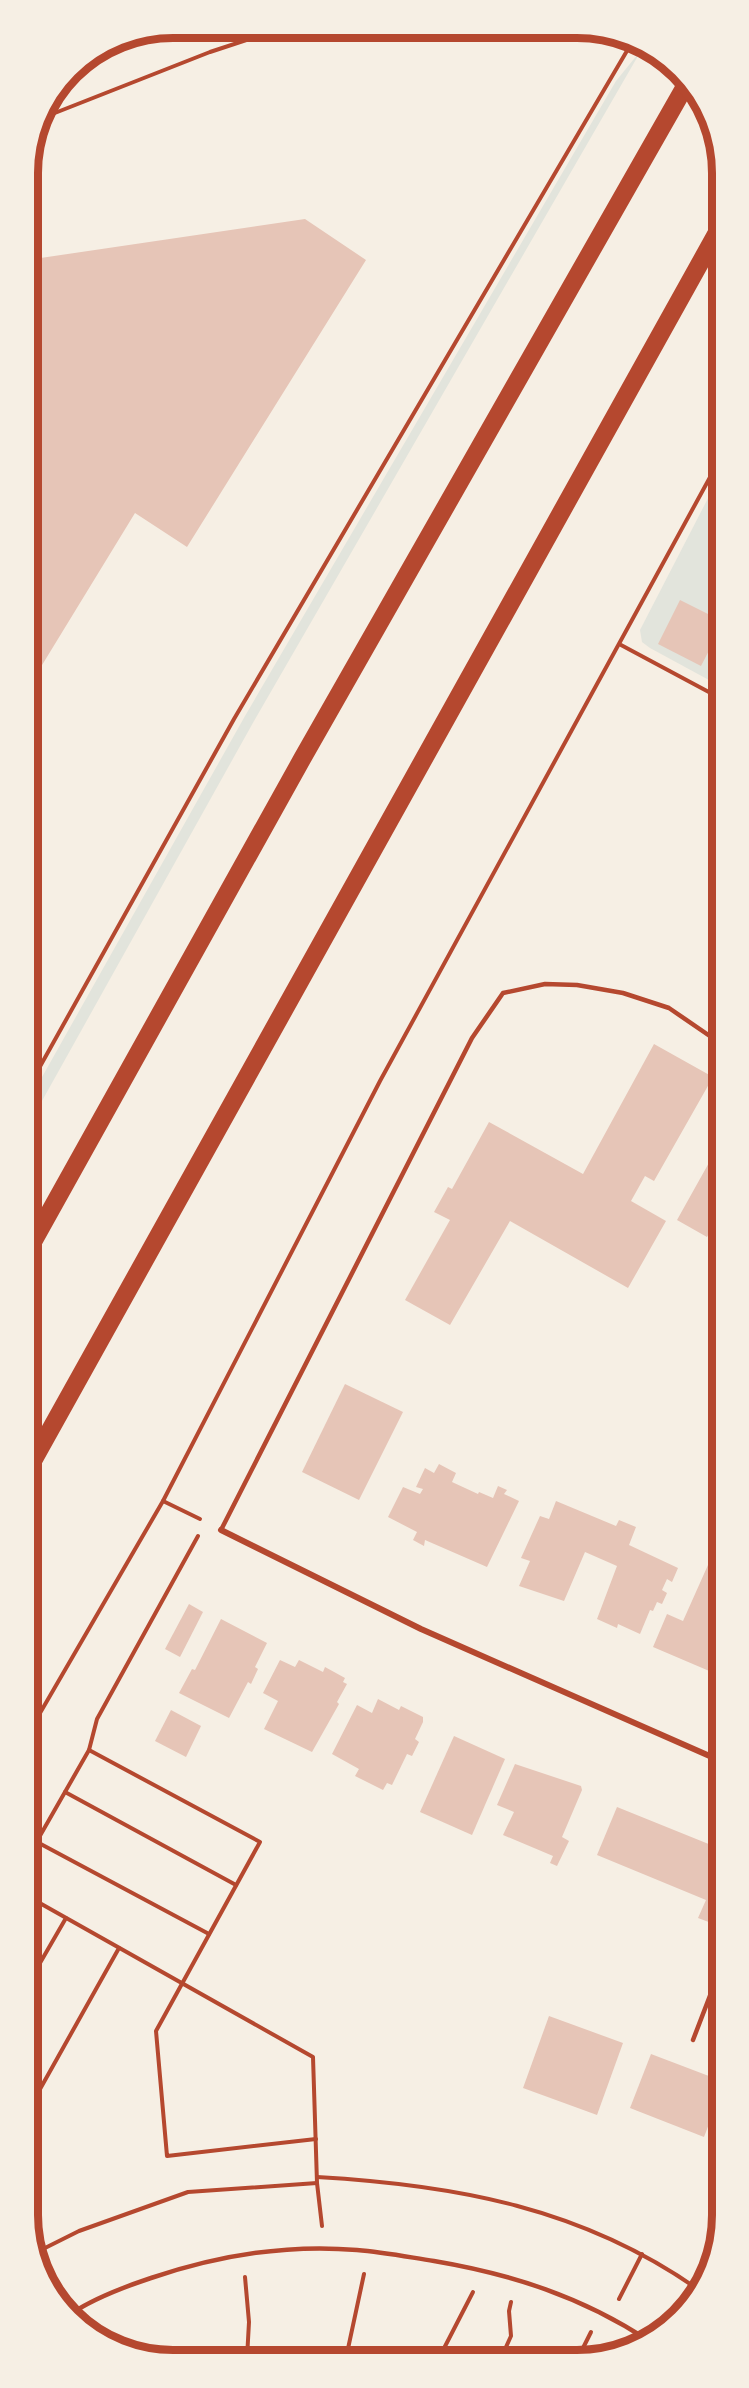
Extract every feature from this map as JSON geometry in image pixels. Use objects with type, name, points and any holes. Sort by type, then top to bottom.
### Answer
[{"type":"highway","points":[[38,1231],[302,759],[683,89]]},
{"type":"highway","points":[[38,1451],[712,242]]},
{"type":"street","points":[[221,1530],[421,1629],[711,1757]]},
{"type":"lane","points":[[221,1530],[472,1038],[503,993],[545,984],[577,985],[623,993],[669,1008],[712,1037]]},
{"type":"lane","points":[[693,2040],[711,1993]]},
{"type":"lane","points":[[77,2311],[128,2286],[196,2263],[243,2255],[324,2248],[369,2251],[484,2270],[562,2295],[639,2335]]},
{"type":"path","points":[[50,115],[210,52],[253,38]]},
{"type":"path","points":[[38,1070],[234,719],[629,48]]},
{"type":"path","points":[[38,1716],[163,1501],[380,1081],[621,645],[712,474]]},
{"type":"path","points":[[621,645],[712,694]]},
{"type":"path","points":[[163,1501],[221,1530]]},
{"type":"path","points":[[38,1840],[89,1750],[96,1719],[206,1522]]},
{"type":"path","points":[[89,1750],[260,1842],[156,2031],[167,2156],[316,2139]]},
{"type":"path","points":[[65,1792],[236,1885]]},
{"type":"path","points":[[38,1843],[209,1934]]},
{"type":"path","points":[[38,1903],[313,2057],[317,2180],[324,2248]]},
{"type":"path","points":[[38,1966],[66,1918]]},
{"type":"path","points":[[38,2093],[119,1948]]},
{"type":"path","points":[[42,2250],[79,2231],[188,2192],[317,2180],[370,2180],[441,2189],[518,2204],[586,2227],[642,2254],[692,2285]]},
{"type":"path","points":[[348,2350],[369,2251]]},
{"type":"path","points":[[610,2318],[642,2254]]},
{"type":"path","points":[[243,2255],[249,2322],[247,2350]]},
{"type":"path","points":[[443,2350],[484,2270]]},
{"type":"path","points":[[505,2350],[512,2336],[509,2311],[517,2280]]},
{"type":"shaded area","points":[[640,53],[254,721],[38,1108],[38,1084],[245,716],[616,81]]},
{"type":"shaded area","points":[[712,491],[712,682],[650,648],[642,642],[640,630]]},
{"type":"building","points":[[305,219],[366,260],[187,547],[135,513],[38,672],[38,258]]},
{"type":"building","points":[[680,600],[712,616],[712,645],[701,666],[658,644]]},
{"type":"building","points":[[654,1044],[712,1076],[654,1181],[645,1176],[631,1201],[666,1221],[628,1288],[510,1221],[450,1325],[405,1300],[450,1220],[434,1212],[448,1187],[452,1189],[489,1122],[583,1174]]},
{"type":"building","points":[[712,1158],[711,1229],[707,1237],[677,1220]]},
{"type":"building","points":[[345,1384],[403,1412],[359,1500],[302,1472]]},
{"type":"building","points":[[439,1464],[456,1473],[452,1482],[493,1498],[498,1486],[507,1490],[504,1494],[519,1501],[487,1567],[425,1540],[424,1546],[413,1540],[417,1532],[388,1517],[403,1487],[420,1494],[423,1489],[416,1487],[425,1468],[434,1473]]},
{"type":"building","points":[[556,1501],[616,1526],[619,1520],[636,1527],[629,1545],[678,1568],[672,1582],[667,1579],[662,1590],[667,1593],[662,1604],[657,1602],[653,1611],[650,1610],[640,1634],[618,1624],[617,1628],[597,1619],[617,1566],[585,1552],[564,1601],[519,1586],[530,1561],[521,1558],[540,1516],[549,1519]]},
{"type":"building","points":[[711,1558],[711,1672],[653,1647],[667,1614],[683,1621]]},
{"type":"building","points":[[189,1604],[203,1612],[180,1657],[165,1649]]},
{"type":"building","points":[[221,1619],[267,1643],[255,1667],[258,1669],[251,1684],[248,1682],[229,1718],[179,1693],[192,1669],[195,1670]]},
{"type":"building","points":[[280,1660],[295,1667],[299,1660],[323,1672],[325,1667],[345,1678],[343,1682],[347,1684],[337,1702],[339,1704],[312,1752],[264,1729],[278,1701],[263,1693]]},
{"type":"building","points":[[378,1699],[399,1710],[401,1706],[423,1717],[415,1739],[419,1742],[412,1756],[407,1754],[392,1785],[387,1783],[383,1790],[355,1776],[359,1769],[332,1754],[357,1705],[372,1713]]},
{"type":"building","points":[[171,1710],[201,1726],[186,1757],[155,1741]]},
{"type":"building","points":[[454,1736],[505,1759],[472,1835],[420,1812]]},
{"type":"building","points":[[515,1764],[581,1786],[582,1790],[562,1837],[569,1841],[557,1866],[550,1863],[553,1856],[503,1835],[514,1812],[497,1805]]},
{"type":"building","points":[[617,1807],[711,1845],[711,1923],[698,1918],[706,1900],[597,1855]]},
{"type":"building","points":[[549,2016],[623,2043],[597,2115],[523,2088]]},
{"type":"building","points":[[651,2054],[711,2077],[711,2119],[704,2137],[630,2108]]}]
